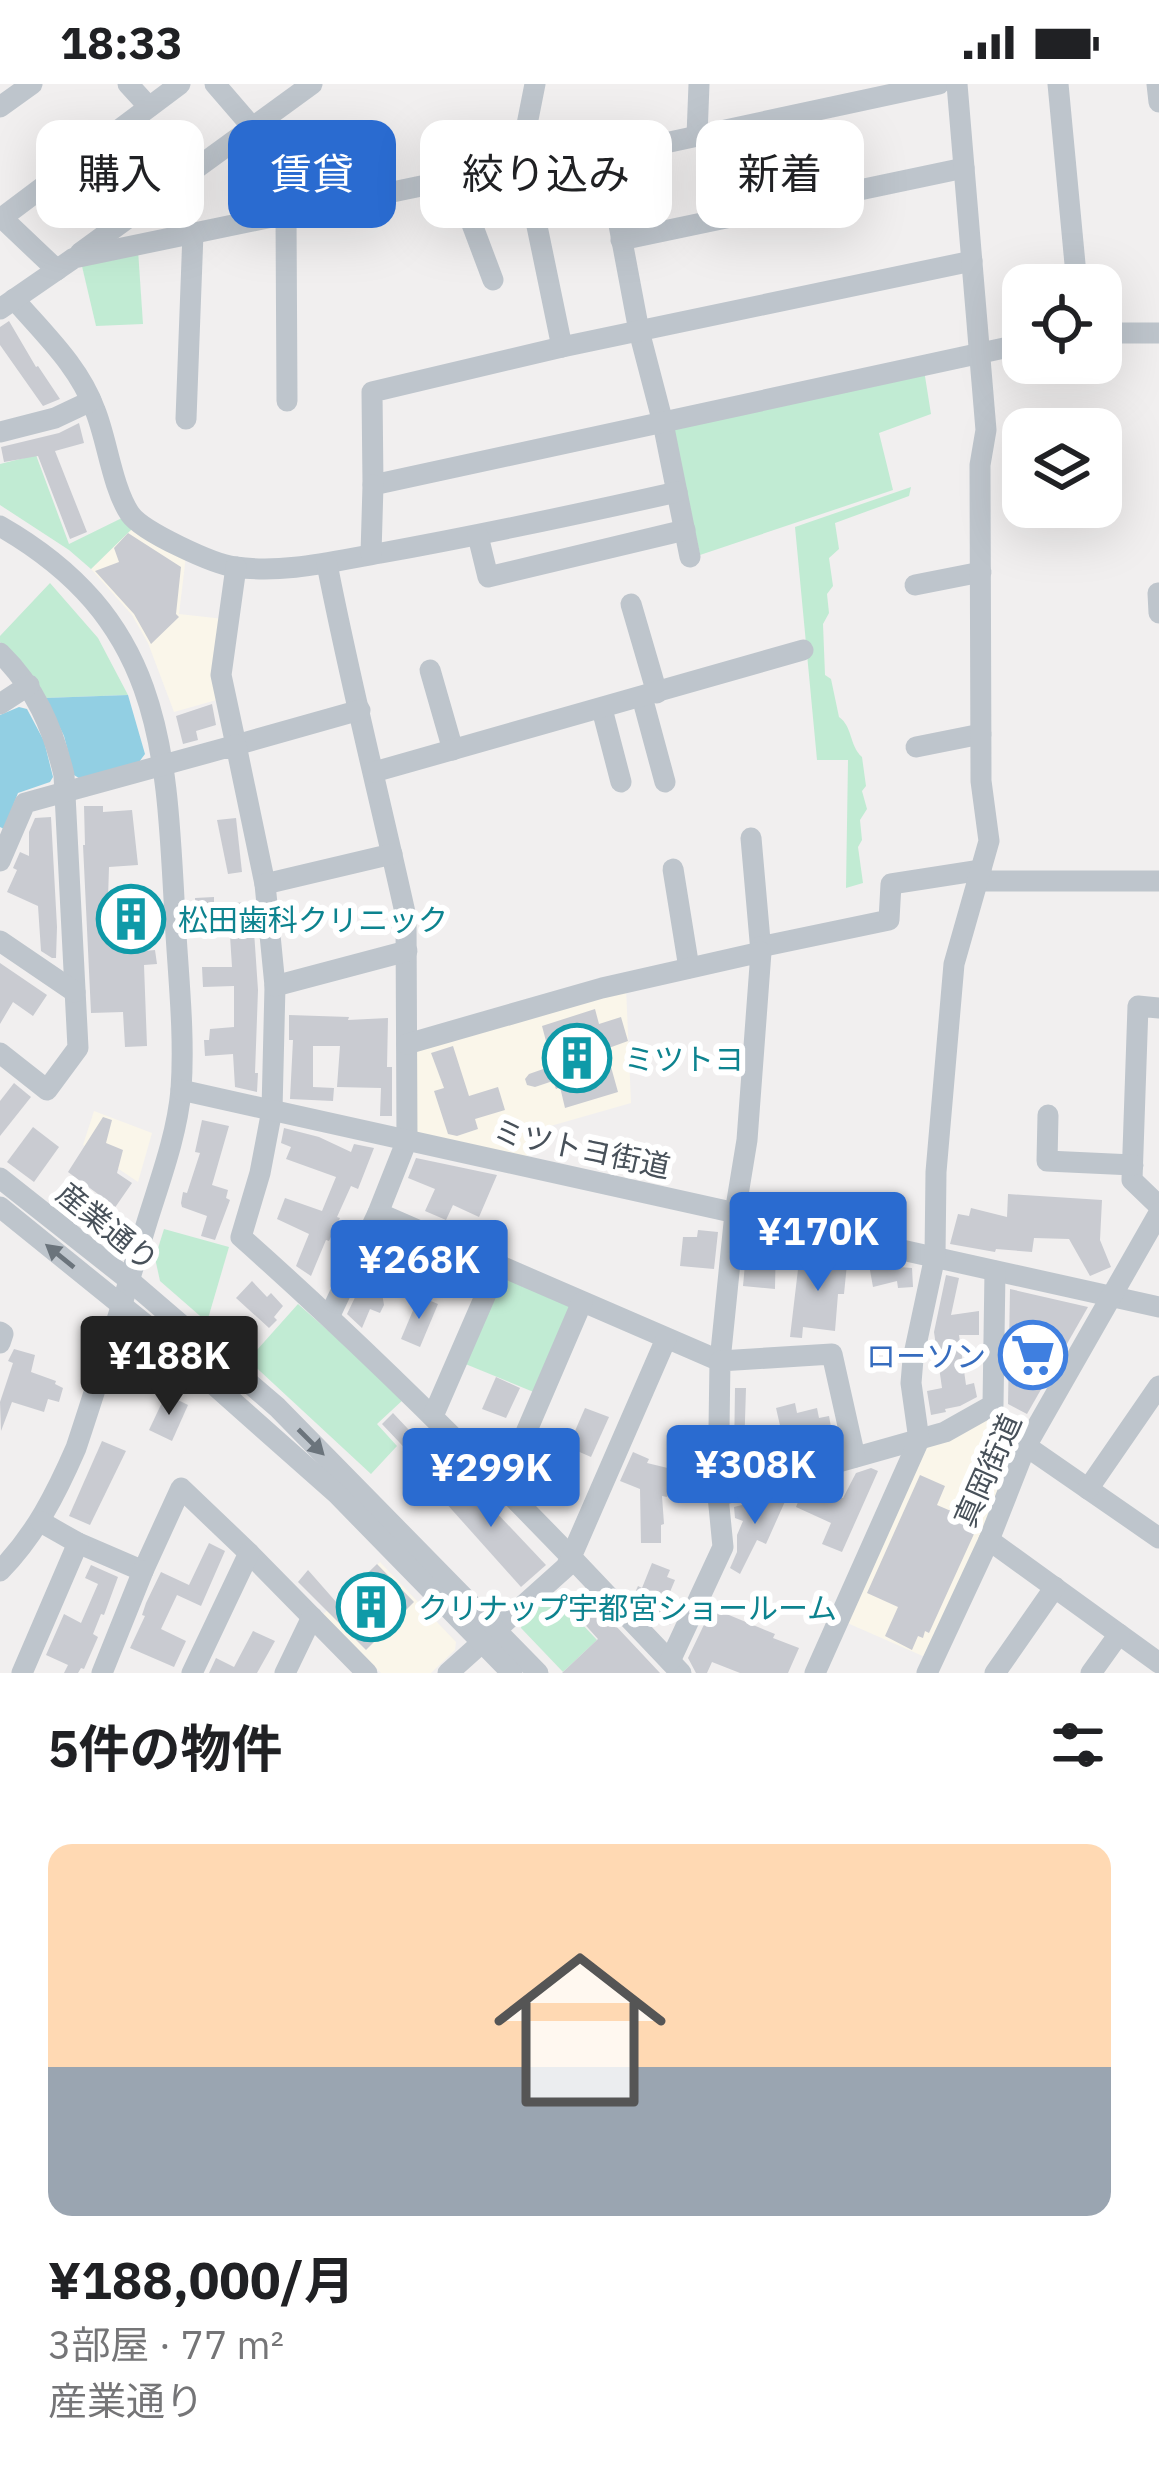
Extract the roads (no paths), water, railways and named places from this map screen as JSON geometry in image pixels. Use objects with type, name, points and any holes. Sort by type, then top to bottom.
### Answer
[{"type":"street","points":[[0,107],[32,84]]},
{"type":"street","points":[[128,84],[149,106]]},
{"type":"street","points":[[180,84],[1,219],[71,262],[228,226]]},
{"type":"street","points":[[214,84],[246,120]]},
{"type":"street","points":[[264,120],[312,84]]},
{"type":"street","points":[[529,120],[535,84]]},
{"type":"street","points":[[698,120],[699,84]]},
{"type":"street","points":[[771,120],[939,84]]},
{"type":"street","points":[[815,1673],[919,1440],[911,1383],[935,1256],[936,1172],[953,964],[989,841],[981,781],[980,465],[986,430],[957,84]]},
{"type":"street","points":[[1058,84],[1075,264]]},
{"type":"street","points":[[1157,84],[1159,102]]},
{"type":"street","points":[[228,146],[7,304],[75,369],[91,401],[129,513],[139,523],[200,557],[236,567],[327,564],[677,492]]},
{"type":"street","points":[[621,240],[964,168]]},
{"type":"street","points":[[286,228],[287,401]]},
{"type":"street","points":[[472,228],[493,280]]},
{"type":"street","points":[[534,228],[562,347]]},
{"type":"street","points":[[619,228],[690,557]]},
{"type":"street","points":[[186,419],[193,233]]},
{"type":"street","points":[[371,554],[372,392],[972,261]]},
{"type":"street","points":[[1122,333],[1159,333]]},
{"type":"street","points":[[373,485],[1002,348]]},
{"type":"street","points":[[0,432],[55,418],[91,401]]},
{"type":"street","points":[[0,526],[55,562],[110,620],[143,682],[165,766],[181,1090],[168,1152],[76,1448],[41,1522],[0,1571]]},
{"type":"street","points":[[478,536],[488,577],[685,530]]},
{"type":"street","points":[[327,564],[406,917],[407,951],[407,1140],[330,1315]]},
{"type":"street","points":[[236,567],[221,675],[265,884],[274,986],[272,1110],[241,1237],[434,1416],[676,1667],[723,1546],[718,1496],[720,1361],[747,1140],[760,949],[751,838]]},
{"type":"street","points":[[915,585],[981,572]]},
{"type":"street","points":[[1158,593],[1159,613]]},
{"type":"street","points":[[631,604],[665,782]]},
{"type":"street","points":[[374,772],[803,650]]},
{"type":"street","points":[[0,653],[29,686],[54,737],[66,791],[78,1048],[47,1090],[0,1053]]},
{"type":"street","points":[[430,670],[453,750]]},
{"type":"street","points":[[0,704],[29,686]]},
{"type":"street","points":[[602,709],[621,782]]},
{"type":"street","points":[[0,860],[26,803],[360,710]]},
{"type":"street","points":[[916,747],[981,734]]},
{"type":"street","points":[[265,884],[392,854]]},
{"type":"street","points":[[673,869],[689,968]]},
{"type":"street","points":[[406,1044],[602,988],[889,920],[891,884],[979,876],[1159,880]]},
{"type":"street","points":[[0,941],[75,992]]},
{"type":"street","points":[[274,986],[407,951]]},
{"type":"street","points":[[1159,1008],[1138,1006],[1132,1165],[1132,1180],[1159,1210]]},
{"type":"street","name":"ミツトヨ街道","points":[[181,1090],[1159,1307]]},
{"type":"street","points":[[1048,1115],[1047,1161],[1132,1165]]},
{"type":"street","name":"産業通り","points":[[0,1178],[277,1407],[490,1636],[512,1673]]},
{"type":"street","name":"産業通り","points":[[0,1207],[120,1305],[337,1494],[490,1636],[538,1673]]},
{"type":"street","name":"真岡街道","points":[[927,1673],[1026,1446],[1159,1210]]},
{"type":"street","points":[[377,1213],[720,1361],[832,1354],[855,1457]]},
{"type":"street","points":[[434,1416],[499,1264]]},
{"type":"street","points":[[718,1496],[945,1432],[993,1405],[995,1271]]},
{"type":"street","points":[[503,1486],[582,1302]]},
{"type":"street","points":[[0,1332],[0,1343]]},
{"type":"street","points":[[448,1673],[566,1567],[666,1339]]},
{"type":"street","points":[[1088,1489],[1159,1386]]},
{"type":"street","points":[[1026,1446],[1159,1538]]},
{"type":"street","points":[[102,1673],[181,1488],[367,1673]]},
{"type":"street","points":[[41,1522],[142,1571]]},
{"type":"street","points":[[988,1540],[1159,1663]]},
{"type":"street","points":[[22,1673],[78,1543]]},
{"type":"street","points":[[192,1673],[249,1552]]},
{"type":"street","points":[[995,1673],[1055,1587]]},
{"type":"street","points":[[285,1673],[312,1616]]},
{"type":"street","points":[[1090,1673],[1119,1634]]},
{"type":"water","points":[[128,695],[145,754],[136,766],[82,780],[74,775],[64,736],[45,698]]},
{"type":"water","points":[[19,707],[27,709],[44,741],[53,777],[18,793],[4,829],[0,827],[0,715]]},
{"type":"place","name":"松田歯科クリニック","points":[[131,919]]},
{"type":"place","name":"ミツトヨ","points":[[577,1058]]},
{"type":"place","name":"ローソン","points":[[1033,1355]]},
{"type":"place","name":"クリナップ宇都宮ショールーム","points":[[371,1607]]}]
